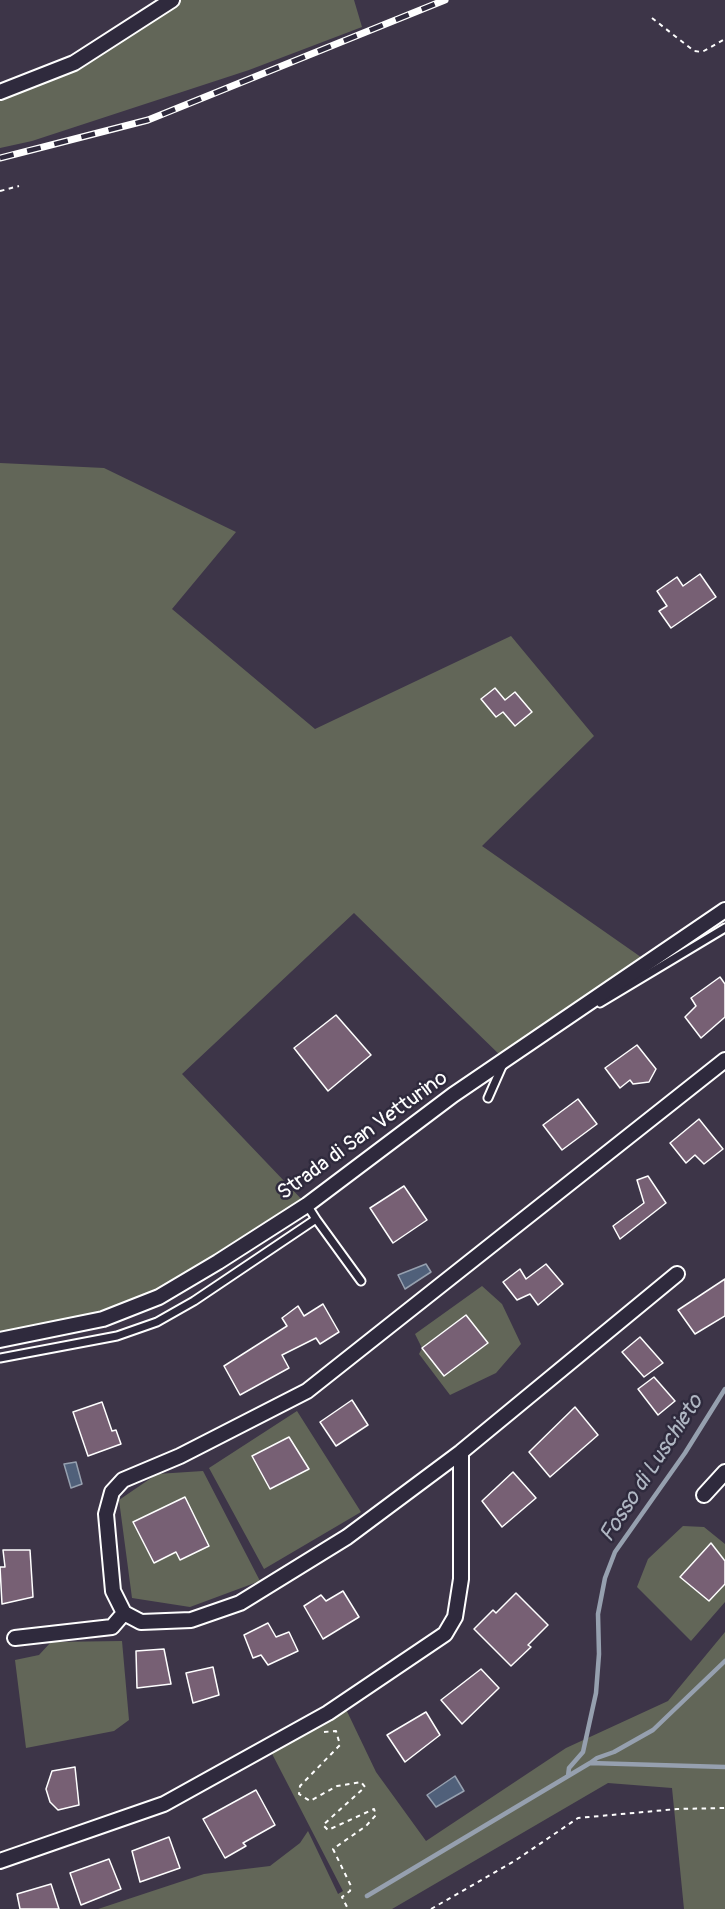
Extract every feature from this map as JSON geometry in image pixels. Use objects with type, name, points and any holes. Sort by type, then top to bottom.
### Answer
[{"type":"street","points":[[0,92],[74,63],[172,0]]},
{"type":"street","name":"Strada di San Vetturino","points":[[0,1340],[103,1319],[159,1297],[219,1262],[307,1205],[453,1095],[725,910]]},
{"type":"street","points":[[677,1274],[461,1452],[347,1537],[240,1603],[191,1620],[141,1622],[124,1613],[113,1591],[106,1514],[112,1492],[123,1480],[180,1456],[307,1391],[725,1059]]},
{"type":"street","points":[[0,1861],[164,1804],[328,1713],[446,1634],[455,1617],[461,1579],[461,1452]]},
{"type":"street","points":[[704,1495],[725,1472]]},
{"type":"street","points":[[15,1638],[112,1627],[124,1613]]},
{"type":"lane","points":[[488,1098],[505,1060],[725,927]]},
{"type":"lane","points":[[307,1205],[362,1281]]},
{"type":"lane","points":[[0,1358],[117,1336],[157,1322],[194,1301],[316,1219]]},
{"type":"path","points":[[652,18],[694,51],[702,52],[725,39]]},
{"type":"path","points":[[0,191],[19,186]]},
{"type":"path","points":[[324,1732],[336,1731],[340,1745],[300,1786],[299,1794],[310,1801],[337,1786],[361,1782],[365,1787],[323,1825],[328,1830],[374,1809],[376,1815],[366,1826],[333,1849],[351,1886],[350,1891],[342,1897],[348,1909]]},
{"type":"path","points":[[430,1909],[516,1860],[578,1818],[677,1809],[725,1808]]},
{"type":"green space","points":[[172,0],[354,0],[362,27],[249,70],[32,141],[0,148],[0,92],[74,63]]},
{"type":"green space","points":[[0,463],[104,468],[236,532],[172,609],[315,729],[511,636],[594,736],[482,846],[648,962],[505,1060],[354,913],[182,1074],[307,1205],[159,1297],[0,1340]]},
{"type":"green space","points":[[482,1286],[502,1304],[521,1344],[496,1373],[450,1395],[419,1354],[422,1348],[415,1334]]},
{"type":"green space","points":[[297,1411],[361,1512],[264,1569],[209,1468]]},
{"type":"green space","points":[[203,1471],[260,1581],[190,1607],[132,1598],[119,1500],[157,1474]]},
{"type":"green space","points":[[683,1526],[704,1527],[725,1544],[725,1602],[691,1641],[637,1587],[648,1559]]},
{"type":"green space","points":[[725,1632],[725,1909],[684,1909],[672,1788],[608,1783],[392,1909],[98,1909],[204,1874],[270,1866],[300,1843],[308,1831],[338,1894],[343,1891],[268,1746],[343,1703],[376,1772],[426,1841],[566,1748],[668,1701]]},
{"type":"green space","points":[[122,1641],[129,1720],[114,1731],[26,1748],[15,1660],[39,1655],[51,1642]]},
{"type":"water","points":[[426,1264],[431,1272],[405,1289],[398,1275]]},
{"type":"water","points":[[76,1462],[82,1484],[71,1488],[64,1464]]},
{"type":"water","points":[[455,1776],[464,1791],[436,1807],[427,1795]]},
{"type":"building","points":[[700,574],[716,597],[671,628],[659,611],[667,606],[657,591],[677,577],[683,586]]},
{"type":"building","points":[[495,688],[505,700],[515,692],[532,712],[515,726],[503,712],[496,717],[481,699]]},
{"type":"building","points":[[720,977],[725,984],[725,1017],[701,1038],[685,1017],[696,1006],[691,998]]},
{"type":"building","points":[[336,1015],[371,1055],[328,1091],[294,1048]]},
{"type":"building","points":[[637,1045],[656,1069],[649,1082],[633,1084],[630,1080],[620,1088],[605,1068]]},
{"type":"building","points":[[578,1099],[597,1124],[562,1150],[543,1125]]},
{"type":"building","points":[[699,1119],[723,1149],[704,1164],[695,1155],[686,1163],[670,1143]]},
{"type":"building","points":[[648,1176],[666,1203],[620,1239],[613,1226],[644,1203],[637,1180]]},
{"type":"building","points":[[404,1186],[427,1220],[393,1243],[370,1208]]},
{"type":"building","points":[[546,1264],[563,1284],[538,1305],[530,1294],[517,1300],[503,1282],[520,1269],[526,1279]]},
{"type":"building","points":[[725,1279],[725,1316],[695,1334],[678,1310]]},
{"type":"building","points":[[323,1304],[339,1332],[320,1344],[316,1338],[282,1355],[289,1368],[240,1395],[224,1366],[287,1326],[282,1318],[298,1306],[304,1316]]},
{"type":"building","points":[[466,1315],[488,1343],[444,1376],[422,1348]]},
{"type":"building","points":[[640,1337],[663,1363],[644,1377],[622,1352]]},
{"type":"building","points":[[654,1377],[675,1401],[658,1415],[638,1389]]},
{"type":"building","points":[[352,1400],[368,1425],[336,1446],[320,1422]]},
{"type":"building","points":[[102,1402],[112,1431],[116,1430],[121,1444],[88,1456],[73,1412]]},
{"type":"building","points":[[575,1407],[598,1435],[550,1477],[529,1452]]},
{"type":"building","points":[[289,1437],[309,1469],[270,1489],[252,1456]]},
{"type":"building","points":[[513,1472],[536,1498],[502,1527],[482,1501]]},
{"type":"building","points":[[185,1497],[209,1546],[180,1560],[176,1552],[154,1563],[133,1522]]},
{"type":"building","points":[[711,1543],[725,1561],[725,1584],[709,1601],[680,1577]]},
{"type":"building","points":[[3,1550],[30,1550],[33,1597],[2,1604],[0,1567],[5,1567]]},
{"type":"building","points":[[343,1591],[359,1617],[323,1639],[304,1606],[321,1595],[326,1601]]},
{"type":"building","points":[[516,1593],[548,1625],[528,1645],[531,1647],[511,1666],[474,1629],[493,1610],[496,1613]]},
{"type":"building","points":[[268,1623],[276,1637],[289,1632],[298,1651],[268,1665],[261,1655],[253,1658],[244,1635]]},
{"type":"building","points":[[164,1649],[171,1684],[137,1688],[136,1651]]},
{"type":"building","points":[[213,1667],[219,1695],[193,1703],[186,1673]]},
{"type":"building","points":[[481,1669],[499,1688],[462,1724],[441,1700]]},
{"type":"building","points":[[426,1712],[440,1735],[405,1762],[387,1735]]},
{"type":"building","points":[[75,1767],[79,1805],[58,1810],[50,1802],[46,1789],[52,1771]]},
{"type":"building","points":[[256,1790],[275,1825],[243,1843],[246,1846],[225,1858],[203,1819]]},
{"type":"building","points":[[169,1837],[180,1868],[140,1882],[132,1851]]},
{"type":"building","points":[[109,1859],[121,1889],[81,1905],[70,1873]]},
{"type":"building","points":[[51,1884],[59,1909],[20,1909],[17,1894]]},
{"type":"waterway","name":"Fosso di Luschieto","points":[[568,1776],[569,1768],[583,1752],[596,1693],[599,1654],[598,1614],[605,1578],[615,1552],[685,1453],[725,1389]]},
{"type":"waterway","points":[[590,1763],[653,1730],[725,1661]]},
{"type":"waterway","points":[[367,1896],[590,1763],[725,1767]]},
{"type":"railway","points":[[0,158],[148,120],[445,0]]}]
